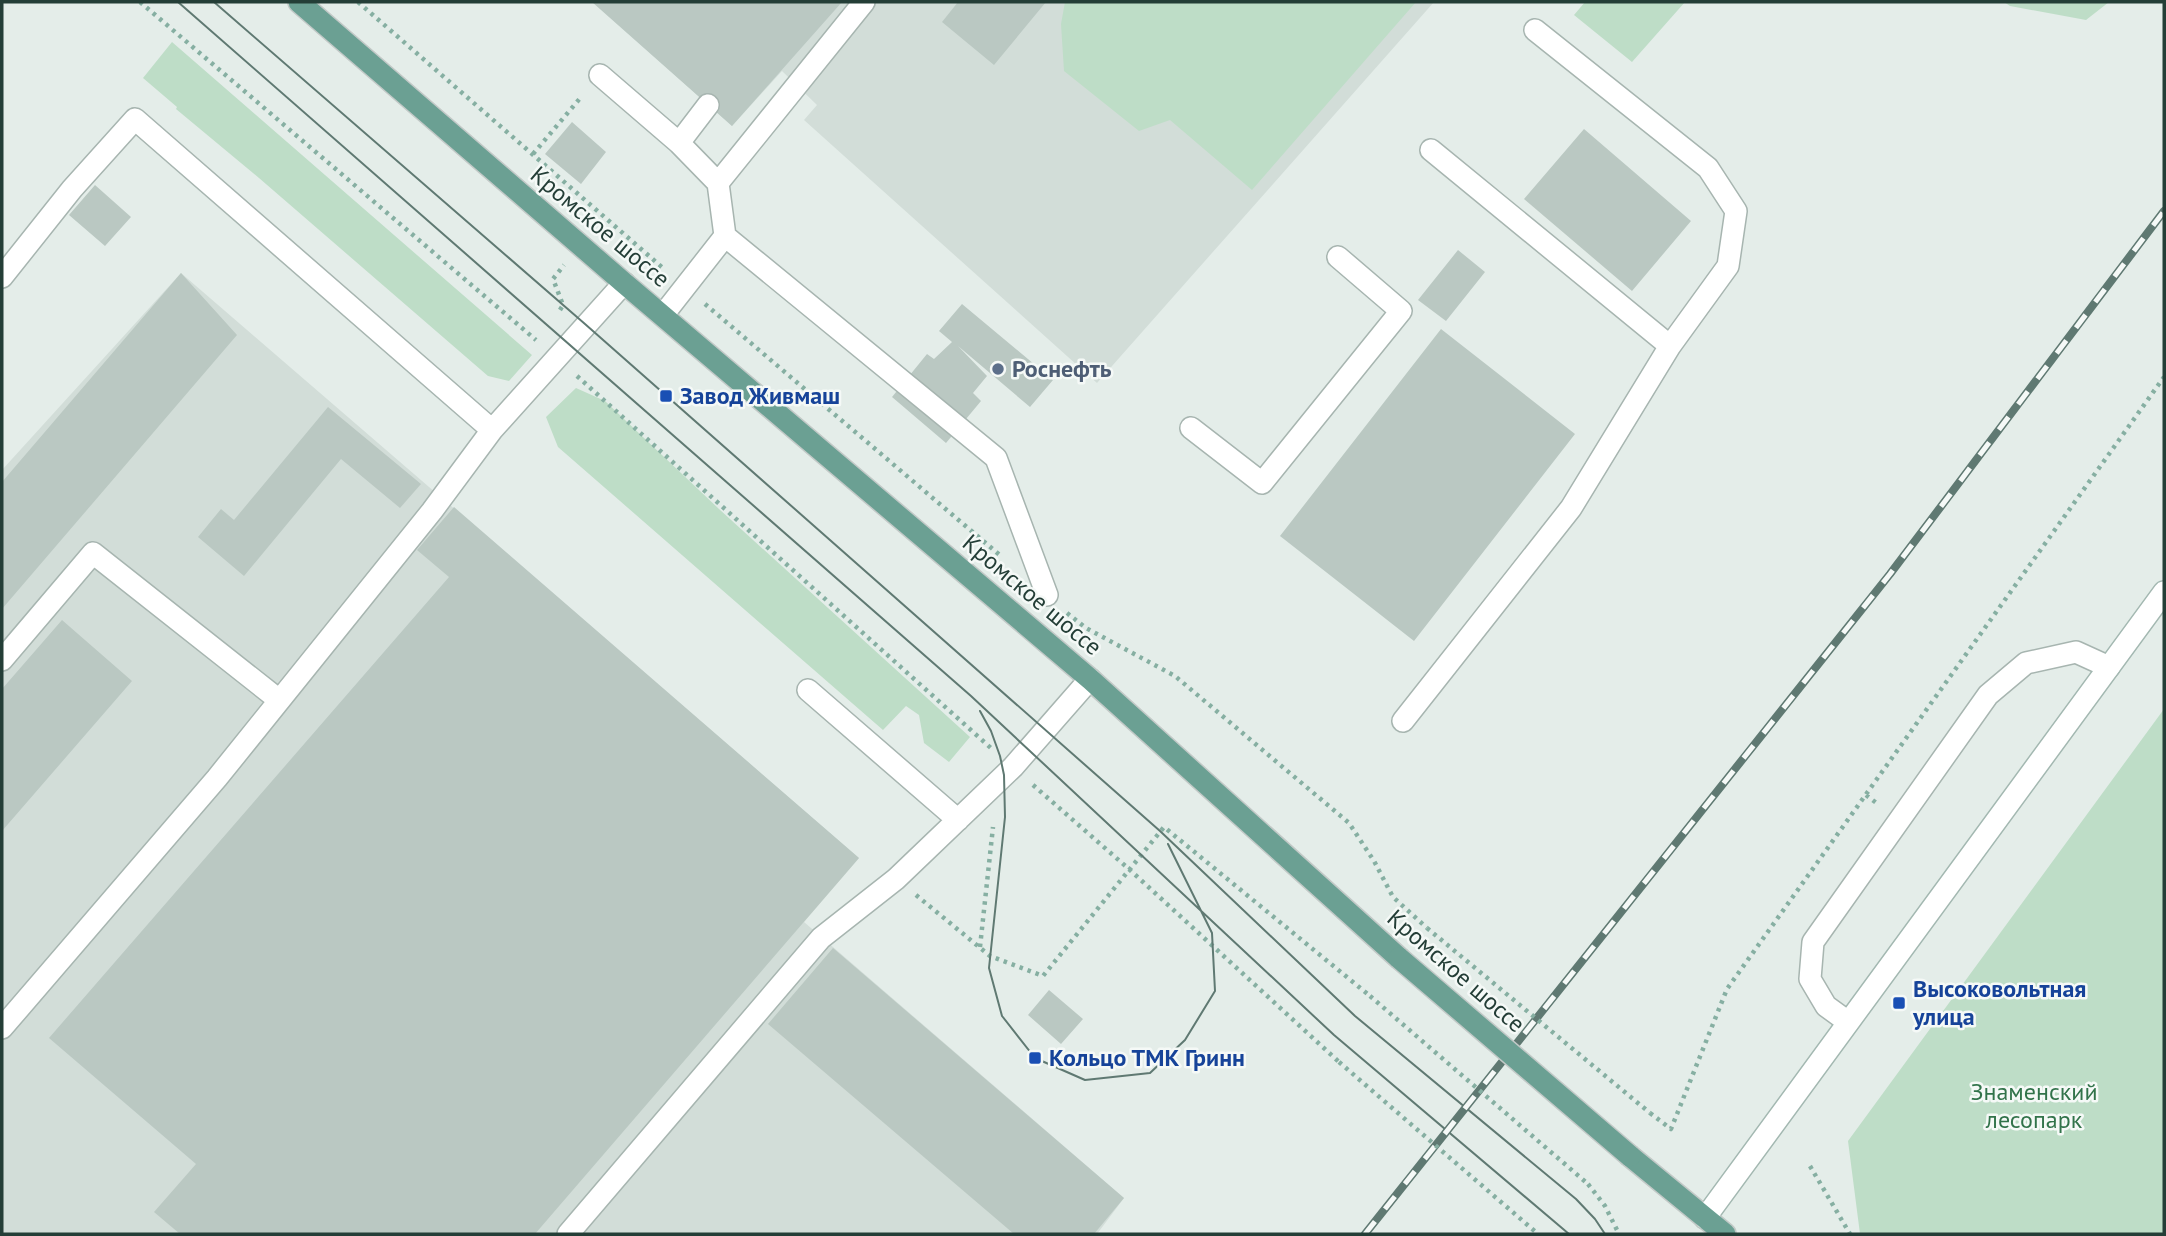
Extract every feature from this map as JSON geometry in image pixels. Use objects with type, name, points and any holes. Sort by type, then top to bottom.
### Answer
[{"type":"main road","name":"Кромское шоссе","points":[[299,2],[579,245],[1090,679],[1399,958],[1725,1234]]},
{"type":"main road","points":[[718,183],[864,2]]},
{"type":"main road","points":[[1403,721],[1571,508],[1670,346],[1728,266],[1736,211],[1708,168],[1535,30]]},
{"type":"main road","points":[[600,75],[679,144],[718,183],[725,236],[996,457],[1047,595]]},
{"type":"main road","points":[[679,144],[708,105]]},
{"type":"main road","points":[[2,277],[72,189],[135,119],[492,430]]},
{"type":"main road","points":[[1431,150],[1670,346]]},
{"type":"main road","points":[[663,314],[725,236]]},
{"type":"main road","points":[[1191,428],[1262,483],[1401,311],[1338,257]]},
{"type":"main road","points":[[2,1028],[217,778],[432,511],[492,430],[624,283]]},
{"type":"main road","points":[[2,660],[93,554],[279,701]]},
{"type":"main road","points":[[1705,1218],[2164,592]]},
{"type":"main road","points":[[1849,1022],[1826,1006],[1810,979],[1813,942],[1988,695],[2026,663],[2076,652],[2109,667]]},
{"type":"main road","points":[[568,1234],[821,938],[896,879],[958,820],[1013,766],[1090,679]]},
{"type":"main road","points":[[808,690],[958,820]]},
{"type":"path","points":[[141,2],[538,342],[545,335]]},
{"type":"path","points":[[533,154],[600,75]]},
{"type":"path","points":[[557,316],[563,305],[553,279],[604,217]]},
{"type":"path","points":[[556,357],[1130,870],[1339,1062],[1538,1234]]},
{"type":"path","points":[[1047,595],[1086,628],[1175,676],[1349,823],[1393,897],[1671,1129],[1727,989],[2164,377]]},
{"type":"path","points":[[980,948],[993,822],[991,787]]},
{"type":"path","points":[[896,879],[990,956],[1043,976],[1164,827],[1370,996],[1588,1184],[1605,1206],[1619,1234]]},
{"type":"path","points":[[1810,1166],[1850,1234]]},
{"type":"shaded area","points":[[593,2],[1434,2],[1097,383],[804,120],[817,105],[782,71],[732,126]]},
{"type":"shaded area","points":[[181,273],[859,858],[804,922],[1124,1198],[1097,1234],[2,1234],[2,470]]},
{"type":"green space","points":[[1065,2],[1416,2],[1252,190],[1170,120],[1139,131],[1064,71],[1061,24]]},
{"type":"green space","points":[[1585,2],[1685,2],[1632,62],[1574,15]]},
{"type":"green space","points":[[2004,2],[2109,2],[2086,20],[2010,6]]},
{"type":"green space","points":[[172,42],[532,355],[509,381],[488,376],[143,78]]},
{"type":"green space","points":[[576,388],[605,401],[719,509],[970,737],[949,762],[924,743],[919,715],[906,706],[883,730],[558,447],[546,417]]},
{"type":"green space","name":"Знаменский лесопарк","points":[[2164,709],[2164,1234],[1860,1234],[1848,1141]]},
{"type":"building","points":[[592,2],[842,2],[732,126]]},
{"type":"building","points":[[958,2],[1046,2],[994,65],[942,22]]},
{"type":"building","points":[[572,122],[606,152],[581,184],[545,154]]},
{"type":"building","points":[[1584,129],[1691,221],[1632,291],[1524,199]]},
{"type":"building","points":[[95,185],[131,217],[105,246],[69,215]]},
{"type":"building","points":[[1458,250],[1485,272],[1446,321],[1418,300]]},
{"type":"building","points":[[181,273],[237,335],[2,609],[2,482]]},
{"type":"building","points":[[962,304],[1053,380],[1030,407],[958,346],[987,376],[973,393],[981,401],[946,443],[892,397],[927,354],[934,359],[952,342],[939,331]]},
{"type":"building","points":[[1441,329],[1575,434],[1414,641],[1280,536]]},
{"type":"building","points":[[328,407],[421,484],[400,508],[341,459],[244,576],[198,537],[221,509],[234,520]]},
{"type":"building","points":[[454,507],[859,858],[535,1234],[180,1234],[154,1212],[196,1164],[49,1038],[449,577],[417,550]]},
{"type":"building","points":[[62,620],[132,681],[2,831],[2,689]]},
{"type":"building","points":[[833,948],[1124,1198],[1094,1234],[1014,1234],[768,1024]]},
{"type":"building","points":[[1049,990],[1083,1019],[1061,1044],[1028,1015]]},
{"type":"tram line","points":[[178,2],[971,696],[1334,1035],[1569,1234]]},
{"type":"tram line","points":[[214,2],[585,324],[1160,831],[1355,1016],[1576,1199],[1605,1234]]},
{"type":"tram line","points":[[980,711],[991,731],[1004,775],[1005,817],[989,968],[1002,1016],[1035,1058],[1085,1080],[1150,1073],[1185,1040],[1215,991],[1212,933],[1168,844]]},
{"type":"railway","points":[[1365,1234],[1890,574],[2164,211]]},
{"type":"place","name":"Роснефть","points":[[998,369]]},
{"type":"place","name":"Завод Живмаш","points":[[666,396]]},
{"type":"place","name":"Высоковольтная улица","points":[[1899,1003]]},
{"type":"place","name":"Кольцо ТМК Гринн","points":[[1035,1058]]}]
